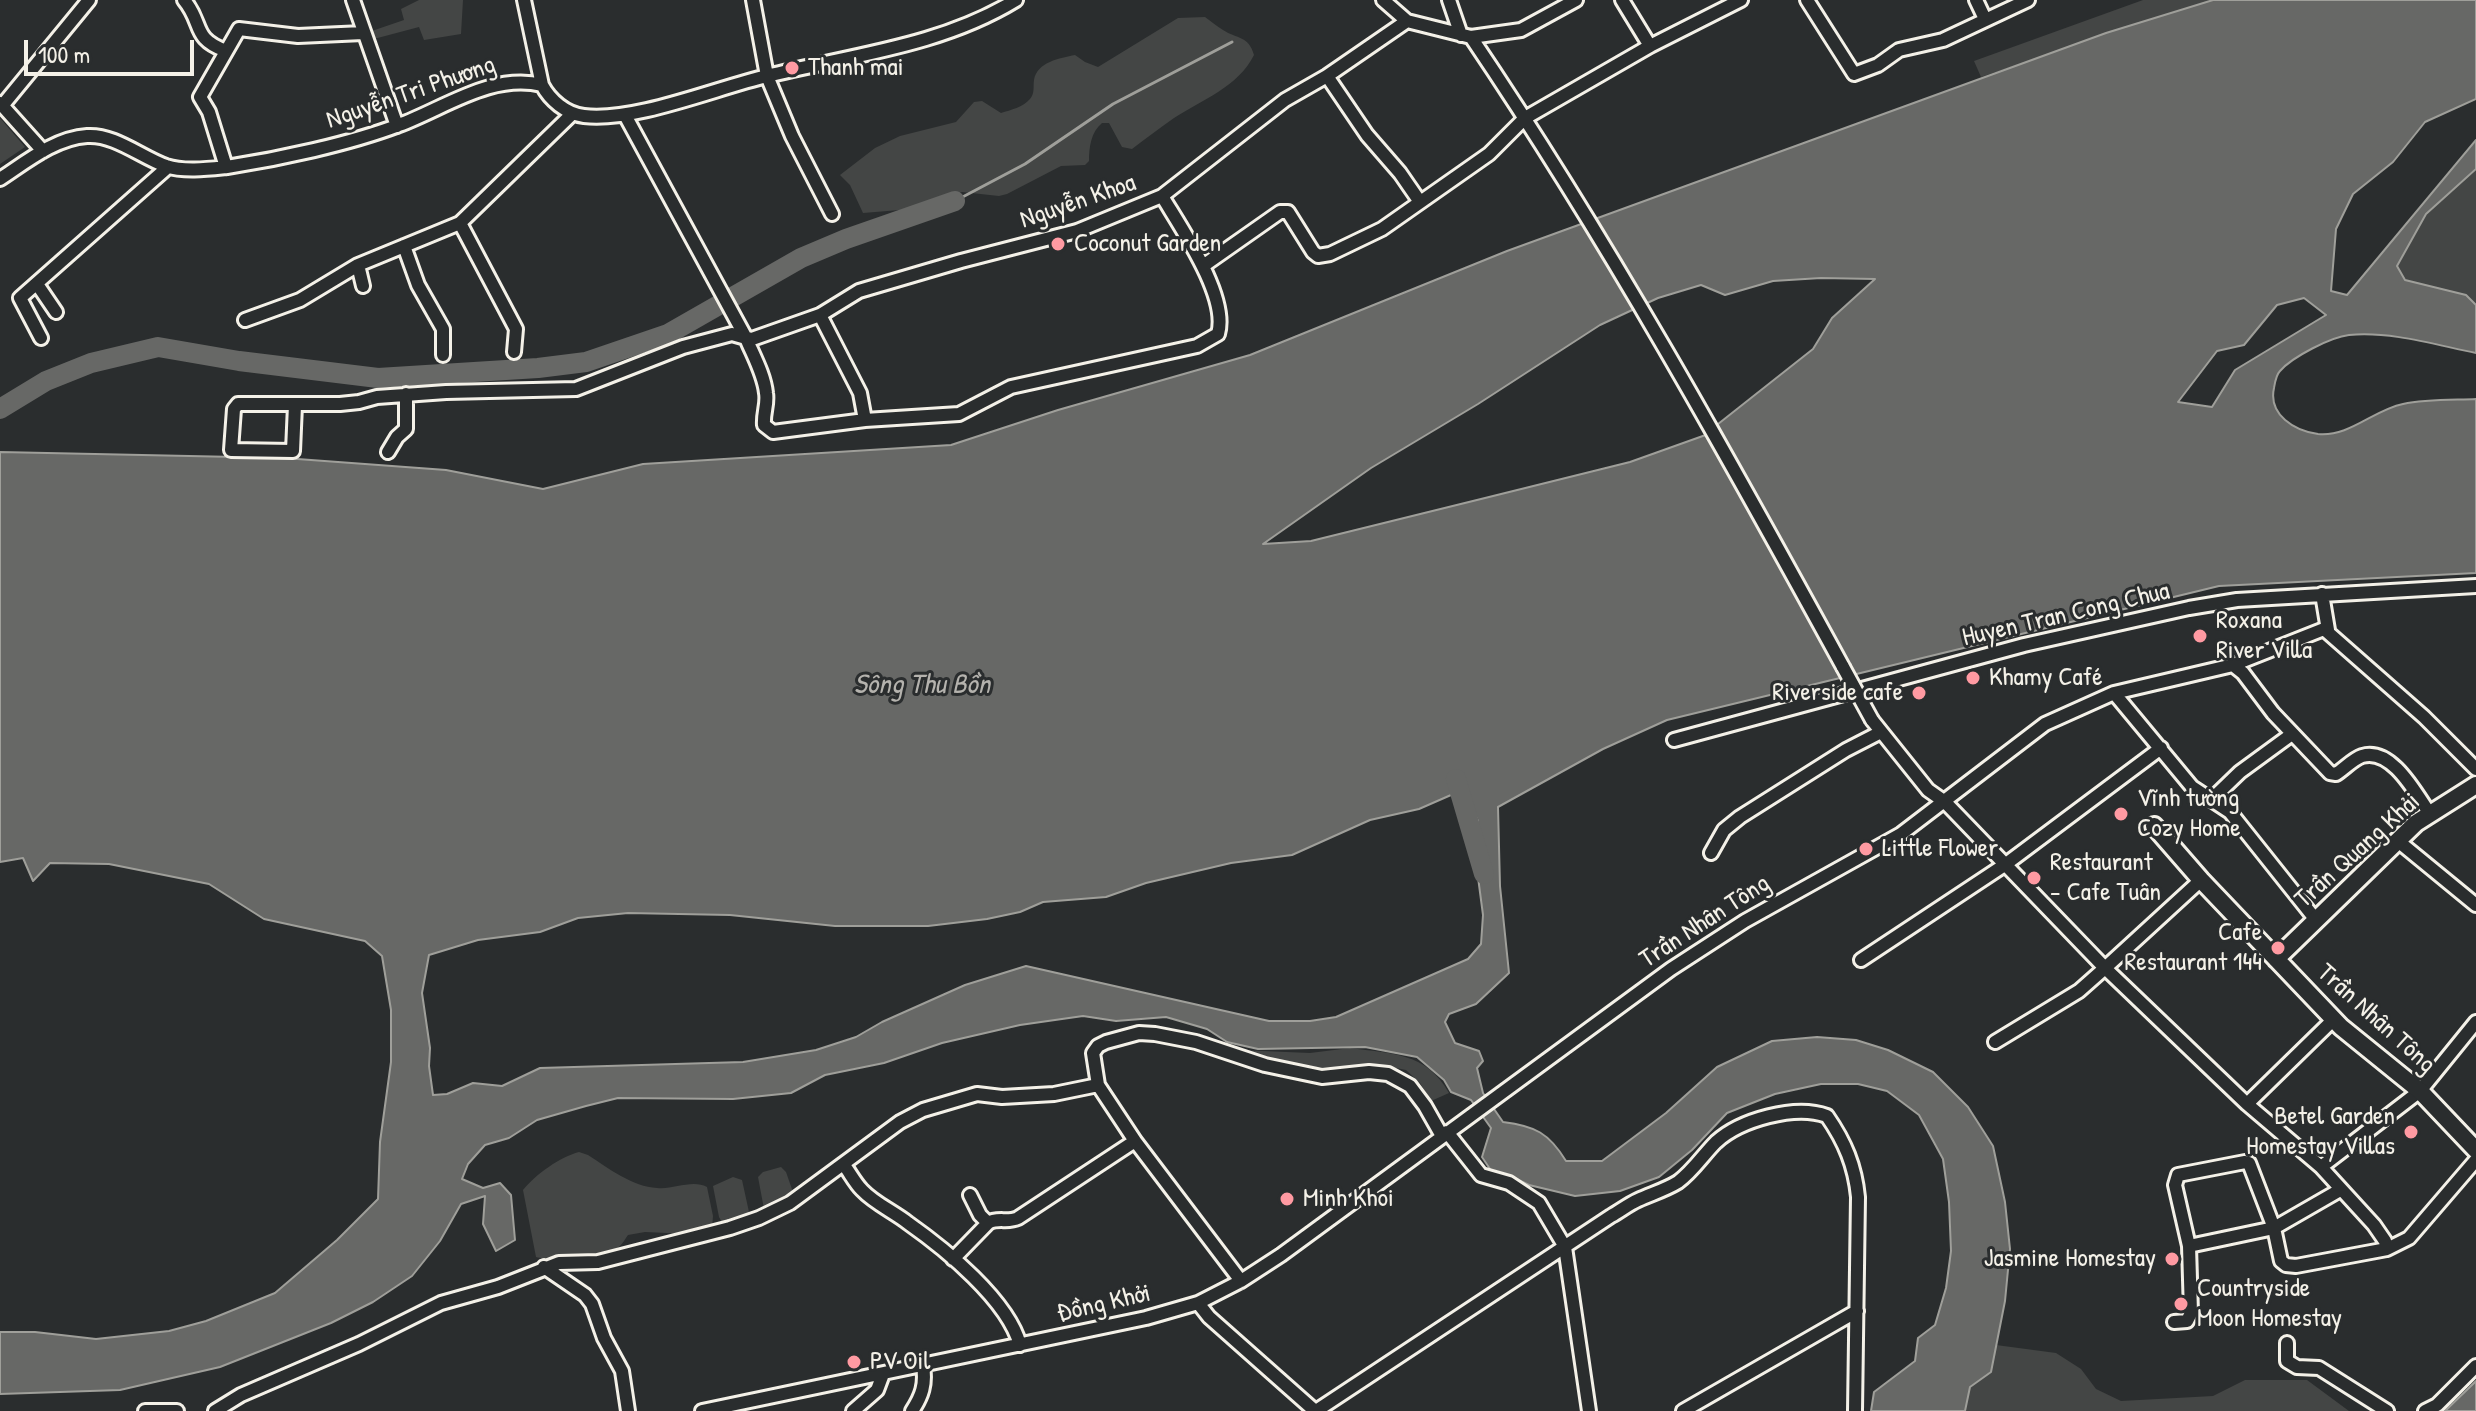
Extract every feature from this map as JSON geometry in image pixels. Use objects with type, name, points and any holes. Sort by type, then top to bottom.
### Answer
[{"type":"street","points":[[43,151],[1,105],[78,17],[89,0]]},
{"type":"street","points":[[184,0],[196,15],[202,38],[226,51]]},
{"type":"street","points":[[353,0],[397,126]]},
{"type":"street","points":[[524,0],[542,85],[548,95],[572,114],[586,117],[625,115],[767,76],[912,44],[986,19],[1016,0]]},
{"type":"street","points":[[753,0],[767,76],[792,136],[832,214]]},
{"type":"street","points":[[1383,0],[1407,21],[1466,36],[1521,30],[1576,0]]},
{"type":"street","points":[[1449,0],[1466,36],[1525,118],[1713,428],[1881,732],[1928,790],[1945,802],[2105,968],[2247,1104],[2321,1167],[2374,1225],[2387,1249]]},
{"type":"street","points":[[1622,0],[1650,46]]},
{"type":"street","points":[[1203,266],[1280,212],[1288,212],[1313,252],[1323,256],[1382,229],[1489,154],[1525,118],[1650,46],[1741,0]]},
{"type":"street","points":[[1807,0],[1854,74],[1878,65],[1899,50],[1943,40],[2028,0]]},
{"type":"street","points":[[1976,0],[1985,19]]},
{"type":"street","name":"Nguyễn Khoa","points":[[295,405],[293,451],[231,450],[234,409],[238,404],[295,405],[359,402],[406,394],[576,389],[683,347],[732,334],[746,338],[761,336],[820,315],[859,291],[1077,231],[1162,196],[1285,100],[1327,76],[1407,21]]},
{"type":"street","points":[[226,167],[209,112],[200,97],[239,29],[298,36],[363,33]]},
{"type":"street","points":[[1327,76],[1367,135],[1420,202]]},
{"type":"street","name":"Nguyễn Tri Phương","points":[[0,179],[43,151],[90,135],[105,138],[168,167],[226,167],[316,149],[397,126],[498,83],[522,80],[542,85]]},
{"type":"street","points":[[245,320],[300,300],[358,265],[460,223],[572,114]]},
{"type":"street","points":[[625,115],[746,338],[766,390],[767,404],[763,416],[768,431],[959,414],[1011,387],[1197,346],[1218,334],[1220,314],[1203,266],[1162,196]]},
{"type":"street","points":[[41,338],[20,298],[168,167]]},
{"type":"street","points":[[460,223],[516,329],[514,352]]},
{"type":"street","points":[[404,246],[418,285],[443,329],[443,355]]},
{"type":"street","points":[[358,265],[363,286]]},
{"type":"street","points":[[37,284],[56,312]]},
{"type":"street","points":[[820,315],[857,385],[865,420]]},
{"type":"street","points":[[388,452],[406,429],[406,394]]},
{"type":"street","name":"Huyen Tran Cong Chua","points":[[1674,740],[2024,645],[2237,600],[2476,586]]},
{"type":"street","points":[[2322,594],[2328,630],[2476,769]]},
{"type":"street","name":"Trần Nhân Tông","points":[[1464,1120],[1718,938],[1901,834],[2045,724],[2114,693],[2233,665],[2317,629],[2328,630]]},
{"type":"street","points":[[2233,665],[2243,673],[2292,734],[2334,775],[2366,755],[2374,755],[2395,764],[2430,814]]},
{"type":"street","points":[[2114,693],[2192,787],[2230,812],[2316,920]]},
{"type":"street","points":[[1711,853],[1724,830],[1740,817],[1846,750],[1881,732]]},
{"type":"street","points":[[2211,800],[2240,772],[2292,734]]},
{"type":"street","points":[[1861,960],[2006,864],[2161,748]]},
{"type":"street","name":"Trần Quang Khải","points":[[2276,959],[2398,841],[2430,814],[2476,785]]},
{"type":"street","name":"Trần Nhân Tông","points":[[2154,826],[2201,880],[2334,1019],[2420,1091],[2476,1150]]},
{"type":"street","points":[[2398,841],[2476,905]]},
{"type":"street","points":[[1995,1042],[2079,991],[2201,880]]},
{"type":"street","points":[[2247,1104],[2334,1019]]},
{"type":"street","points":[[2321,1167],[2420,1091],[2476,1022]]},
{"type":"street","points":[[1241,1281],[1135,1141],[1098,1085],[1093,1053],[1098,1046],[1139,1033],[1155,1034],[1196,1042],[1265,1065],[1322,1077],[1369,1072],[1388,1074],[1410,1086],[1444,1134],[1481,1175],[1509,1183],[1539,1203],[1565,1247],[1589,1411]]},
{"type":"street","points":[[215,1411],[241,1395],[359,1344],[441,1303],[498,1287],[544,1267],[572,1261],[598,1262],[730,1228],[790,1203],[900,1122],[923,1110],[977,1094],[1002,1097],[1054,1094],[1098,1085]]},
{"type":"street","points":[[1198,1303],[1209,1317],[1316,1411],[1635,1201],[1678,1182],[1734,1129],[1764,1117],[1820,1113],[1827,1116],[1838,1132],[1856,1174],[1855,1411]]},
{"type":"street","name":"Đồng Khởi","points":[[702,1411],[1146,1318],[1198,1303],[1241,1281],[1310,1236],[1464,1120]]},
{"type":"street","points":[[953,1259],[993,1219],[1011,1221],[1018,1218],[1135,1141]]},
{"type":"street","points":[[2174,1322],[2187,1321],[2191,1313],[2189,1246],[2175,1185],[2178,1175],[2249,1163],[2274,1228],[2281,1261],[2296,1266],[2387,1249],[2409,1238],[2476,1160]]},
{"type":"street","points":[[844,1165],[863,1191],[912,1225],[953,1259],[999,1304],[1020,1345]]},
{"type":"street","points":[[2189,1246],[2274,1228],[2340,1190]]},
{"type":"street","points":[[970,1195],[980,1215],[988,1223]]},
{"type":"street","points":[[544,1267],[585,1295],[592,1304],[604,1338],[622,1371],[628,1411]]},
{"type":"street","points":[[1683,1411],[1857,1311]]},
{"type":"street","points":[[2287,1343],[2287,1361],[2297,1367],[2319,1368],[2387,1411]]},
{"type":"street","points":[[912,1411],[920,1399],[925,1381],[923,1366]]},
{"type":"street","points":[[2425,1411],[2437,1405],[2476,1366]]},
{"type":"street","points":[[853,1411],[877,1390],[883,1374]]},
{"type":"street","points":[[145,1411],[177,1411]]},
{"type":"shaded area","points":[[419,0],[463,0],[461,34],[424,40],[419,27],[370,40],[363,34],[404,20],[401,9]]},
{"type":"shaded area","points":[[2143,0],[2212,0],[1981,77],[1974,61]]},
{"type":"shaded area","points":[[1205,17],[1246,41],[1254,55],[1229,84],[1132,149],[1122,147],[1109,123],[1102,123],[1093,135],[1089,161],[1085,165],[1061,166],[1007,194],[962,192],[912,209],[863,213],[850,185],[840,175],[875,148],[900,136],[956,122],[974,102],[982,101],[1001,113],[1020,106],[1032,97],[1036,74],[1050,62],[1075,55],[1098,67],[1178,18]]},
{"type":"shaded area","points":[[0,118],[25,147],[0,164]]},
{"type":"shaded area","points":[[2476,169],[2476,305],[2465,295],[2405,280],[2397,266],[2426,214]]},
{"type":"shaded area","points":[[1350,1048],[1394,1054],[1419,1062],[1440,1080],[1449,1093],[1431,1101],[1420,1083],[1406,1070],[1386,1066],[1297,1068],[1235,1054],[1239,1050],[1310,1053]]},
{"type":"shaded area","points":[[579,1152],[630,1181],[648,1187],[695,1184],[707,1187],[713,1216],[712,1228],[689,1234],[645,1232],[628,1235],[620,1246],[592,1256],[536,1257],[523,1190],[549,1167]]},
{"type":"shaded area","points":[[781,1167],[786,1172],[794,1195],[770,1211],[764,1209],[758,1177],[763,1172]]},
{"type":"shaded area","points":[[733,1177],[742,1180],[749,1212],[746,1219],[723,1224],[713,1186]]},
{"type":"shaded area","points":[[1996,1345],[2056,1353],[2081,1369],[2096,1389],[2121,1401],[2213,1396],[2245,1380],[2307,1380],[2349,1411],[1965,1411],[1970,1387],[1991,1372]]},
{"type":"water","name":"Sông Thu Bồn","points":[[2213,0],[2476,0],[2476,99],[2425,122],[2393,162],[2353,194],[2336,229],[2331,291],[2347,295],[2476,140],[2476,169],[2426,214],[2397,266],[2405,280],[2466,295],[2476,305],[2476,353],[2397,337],[2349,335],[2312,348],[2293,360],[2279,373],[2273,398],[2285,420],[2318,434],[2341,431],[2403,404],[2476,399],[2476,573],[2219,586],[1667,720],[1603,749],[1498,807],[1500,886],[1509,973],[1476,1004],[1449,1014],[1445,1022],[1455,1043],[1479,1051],[1483,1061],[1477,1068],[1483,1093],[1503,1122],[1540,1132],[1566,1161],[1602,1161],[1666,1113],[1717,1067],[1772,1041],[1817,1037],[1856,1040],[1888,1050],[1933,1072],[1968,1107],[1993,1146],[2005,1202],[2010,1249],[2005,1301],[1991,1372],[1970,1387],[1965,1411],[1871,1411],[1874,1392],[1915,1361],[1918,1338],[1935,1325],[1946,1288],[1951,1251],[1943,1159],[1919,1115],[1887,1091],[1858,1084],[1821,1084],[1775,1094],[1727,1113],[1692,1150],[1659,1177],[1620,1191],[1575,1196],[1529,1185],[1508,1175],[1494,1175],[1482,1157],[1491,1128],[1471,1100],[1451,1092],[1444,1080],[1417,1057],[1365,1047],[1258,1049],[1227,1042],[1207,1029],[1166,1017],[1116,1021],[1083,1016],[1020,1025],[942,1043],[884,1063],[825,1075],[791,1093],[733,1099],[618,1098],[537,1120],[509,1138],[485,1145],[468,1164],[462,1179],[483,1188],[500,1183],[511,1195],[515,1240],[496,1251],[483,1224],[485,1196],[461,1204],[440,1241],[412,1276],[373,1302],[331,1323],[220,1367],[120,1390],[0,1394],[0,1332],[35,1332],[96,1339],[169,1331],[206,1321],[275,1293],[337,1240],[378,1199],[380,1142],[391,1062],[391,1010],[382,956],[365,941],[264,919],[209,884],[109,864],[50,863],[33,881],[23,858],[0,862],[0,452],[284,458],[446,470],[543,489],[643,464],[951,445],[1058,410],[1250,355],[1507,251],[2106,33]],"holes":[[[1875,279],[1832,318],[1813,349],[1713,428],[1714,432],[1630,462],[1311,541],[1263,544],[1371,468],[1600,325],[1658,298],[1701,285],[1725,295],[1773,281]],[[2304,298],[2326,315],[2235,370],[2212,407],[2178,402],[2217,351],[2244,345],[2277,305]],[[1451,795],[1472,809],[1478,821],[1476,862],[1483,915],[1481,944],[1468,959],[1336,1017],[1310,1021],[1269,1021],[1026,966],[965,985],[856,1037],[816,1050],[743,1062],[540,1068],[502,1086],[473,1083],[447,1094],[433,1095],[422,993],[429,955],[478,940],[540,932],[578,918],[628,913],[730,915],[835,926],[928,926],[987,919],[1020,912],[1043,902],[1106,897],[1146,883],[1231,863],[1292,855],[1370,820],[1419,809]]]},
{"type":"water","points":[[2476,1381],[2476,1411],[2445,1411]]},
{"type":"waterway","points":[[955,201],[1025,164],[1113,104],[1232,42]]},
{"type":"waterway","points":[[0,409],[46,381],[91,363],[158,347],[239,361],[378,378],[586,362],[668,334],[801,258],[955,201]]},
{"type":"waterway","points":[[1456,779],[1484,874]]},
{"type":"place","name":"Thanh mai","points":[[792,68]]},
{"type":"place","name":"Coconut Garden","points":[[1058,244]]},
{"type":"place","name":"Roxana River Villa","points":[[2200,636]]},
{"type":"place","name":"Khamy Café","points":[[1973,678]]},
{"type":"place","name":"Riverside cafe","points":[[1919,693]]},
{"type":"place","name":"Vĩnh tường Cozy Home","points":[[2121,814]]},
{"type":"place","name":"Little Flower","points":[[1866,849]]},
{"type":"place","name":"Restaurant - Cafe Tuân","points":[[2034,878]]},
{"type":"place","name":"Cafe Restaurant 144","points":[[2278,948]]},
{"type":"place","name":"Betel Garden Homestay Villas","points":[[2411,1132]]},
{"type":"place","name":"Minh Khoi","points":[[1287,1199]]},
{"type":"place","name":"Jasmine Homestay","points":[[2172,1259]]},
{"type":"place","name":"Countryside Moon Homestay","points":[[2181,1304]]},
{"type":"place","name":"PV Oil","points":[[854,1362]]}]
